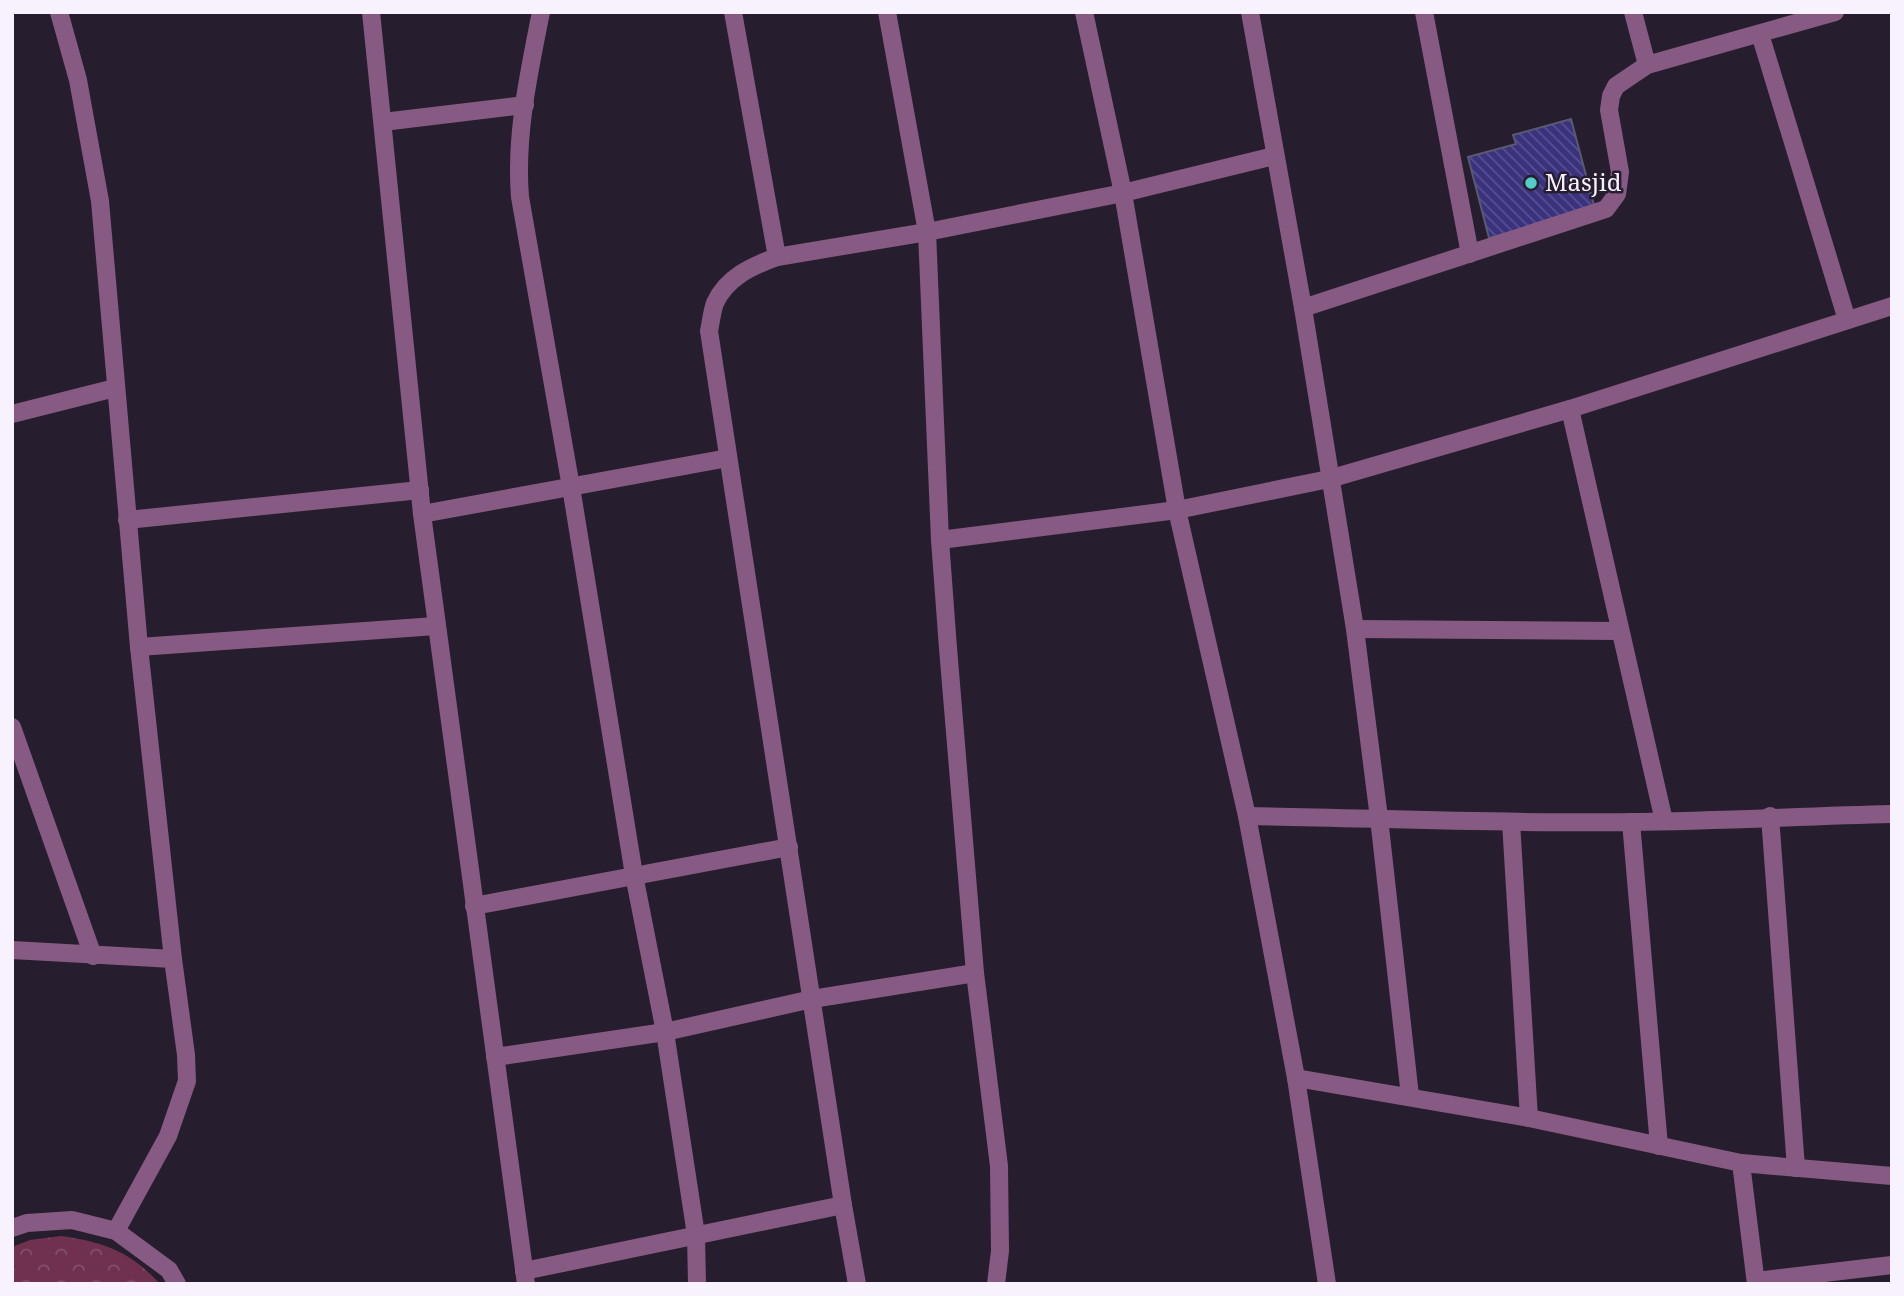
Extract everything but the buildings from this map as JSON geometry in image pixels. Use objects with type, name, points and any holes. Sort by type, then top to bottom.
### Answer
[{"type":"street","points":[[59,12],[78,80],[100,201],[139,647],[186,1055],[187,1081],[168,1136],[116,1231]]},
{"type":"street","points":[[371,12],[422,514],[525,1277],[696,1235],[843,1205]]},
{"type":"street","points":[[541,12],[517,162],[520,197],[571,487],[634,875],[665,1032],[696,1235],[697,1284]]},
{"type":"street","points":[[733,12],[777,257]]},
{"type":"street","points":[[887,12],[928,232],[940,540],[975,973],[999,1166],[1000,1251],[996,1284]]},
{"type":"street","points":[[1084,12],[1123,193],[1178,510],[1247,816],[1296,1078],[1326,1284]]},
{"type":"street","points":[[1250,12],[1303,308],[1355,629],[1410,1096]]},
{"type":"street","points":[[1424,12],[1470,254]]},
{"type":"street","points":[[1633,12],[1647,65]]},
{"type":"street","points":[[1303,308],[1606,209],[1617,194],[1620,172],[1609,110],[1616,86],[1647,65],[1835,12]]},
{"type":"street","points":[[1760,34],[1847,320]]},
{"type":"street","points":[[383,122],[525,105]]},
{"type":"street","points":[[857,1284],[709,331],[715,303],[735,276],[777,257],[928,232],[1123,193],[1274,156]]},
{"type":"street","points":[[940,540],[1178,510],[1329,479],[1570,410],[1892,306]]},
{"type":"street","points":[[12,414],[115,388]]},
{"type":"street","points":[[1570,410],[1664,821]]},
{"type":"street","points":[[422,514],[728,458]]},
{"type":"street","points":[[127,520],[420,490]]},
{"type":"street","points":[[139,647],[436,626]]},
{"type":"street","points":[[1355,629],[1619,631]]},
{"type":"street","points":[[12,727],[93,956]]},
{"type":"street","points":[[1247,816],[1631,822],[1892,814]]},
{"type":"street","points":[[1770,816],[1796,1168]]},
{"type":"street","points":[[1511,822],[1528,1118]]},
{"type":"street","points":[[1631,822],[1659,1146]]},
{"type":"street","points":[[474,906],[789,847]]},
{"type":"street","points":[[12,950],[173,959]]},
{"type":"street","points":[[495,1058],[665,1032],[812,999],[975,973]]},
{"type":"street","points":[[1296,1078],[1528,1118],[1741,1163],[1892,1177]]},
{"type":"street","points":[[1741,1163],[1756,1282],[1892,1265]]},
{"type":"street","points":[[12,1228],[27,1223],[72,1220],[116,1231],[169,1270],[177,1284]]},
{"type":"green space","points":[[61,1236],[90,1241],[115,1250],[138,1263],[160,1284],[12,1284],[12,1247],[30,1240]]},
{"type":"place","name":"Masjid","points":[[1531,183]]}]
